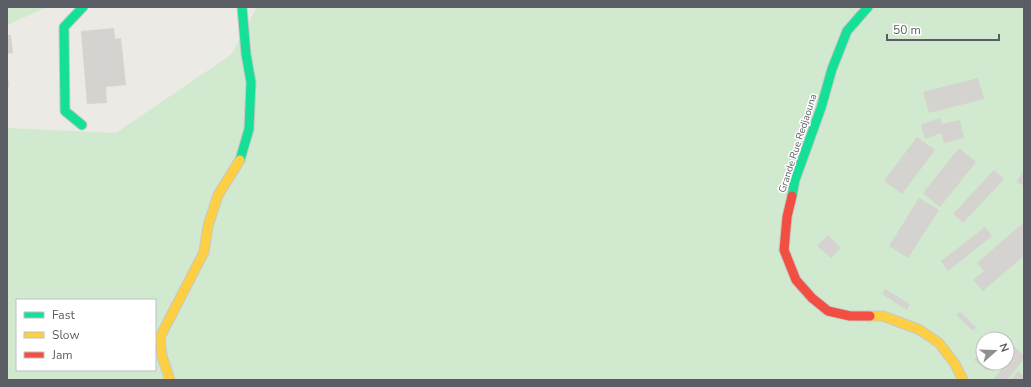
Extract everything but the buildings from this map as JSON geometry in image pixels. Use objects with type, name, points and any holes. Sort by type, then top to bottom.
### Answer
[{"type":"street","points":[[82,125],[66,111],[64,27],[83,7]]},
{"type":"street","points":[[170,380],[162,356],[160,338],[204,252],[208,226],[218,195],[240,158],[249,129],[251,82],[246,54],[242,7]]},
{"type":"street","name":"Grande Rue Redjaouna","points":[[868,7],[847,31],[832,69],[821,108],[795,180],[787,218],[784,250],[796,280],[812,298],[828,311],[850,316],[883,316],[920,330],[939,343],[956,364],[963,380]]},
{"type":"green space","points":[[7,7],[47,7],[7,25]]},
{"type":"green space","points":[[257,7],[1024,7],[1024,380],[7,380],[7,128],[116,133],[232,54]]},
{"type":"traffic: fast","points":[[82,125],[65,111],[64,27],[83,7]]},
{"type":"traffic: fast","points":[[240,160],[249,129],[251,82],[246,54],[242,7]]},
{"type":"traffic: fast","points":[[792,196],[795,180],[821,108],[832,69],[847,31],[868,7]]},
{"type":"traffic: slow","points":[[170,380],[162,356],[160,337],[204,252],[208,226],[218,195],[240,160]]},
{"type":"traffic: slow","points":[[870,316],[883,316],[920,330],[939,343],[955,364],[963,380]]},
{"type":"traffic: jam","points":[[792,196],[787,217],[784,250],[796,280],[812,298],[828,311],[850,316],[870,316]]}]
